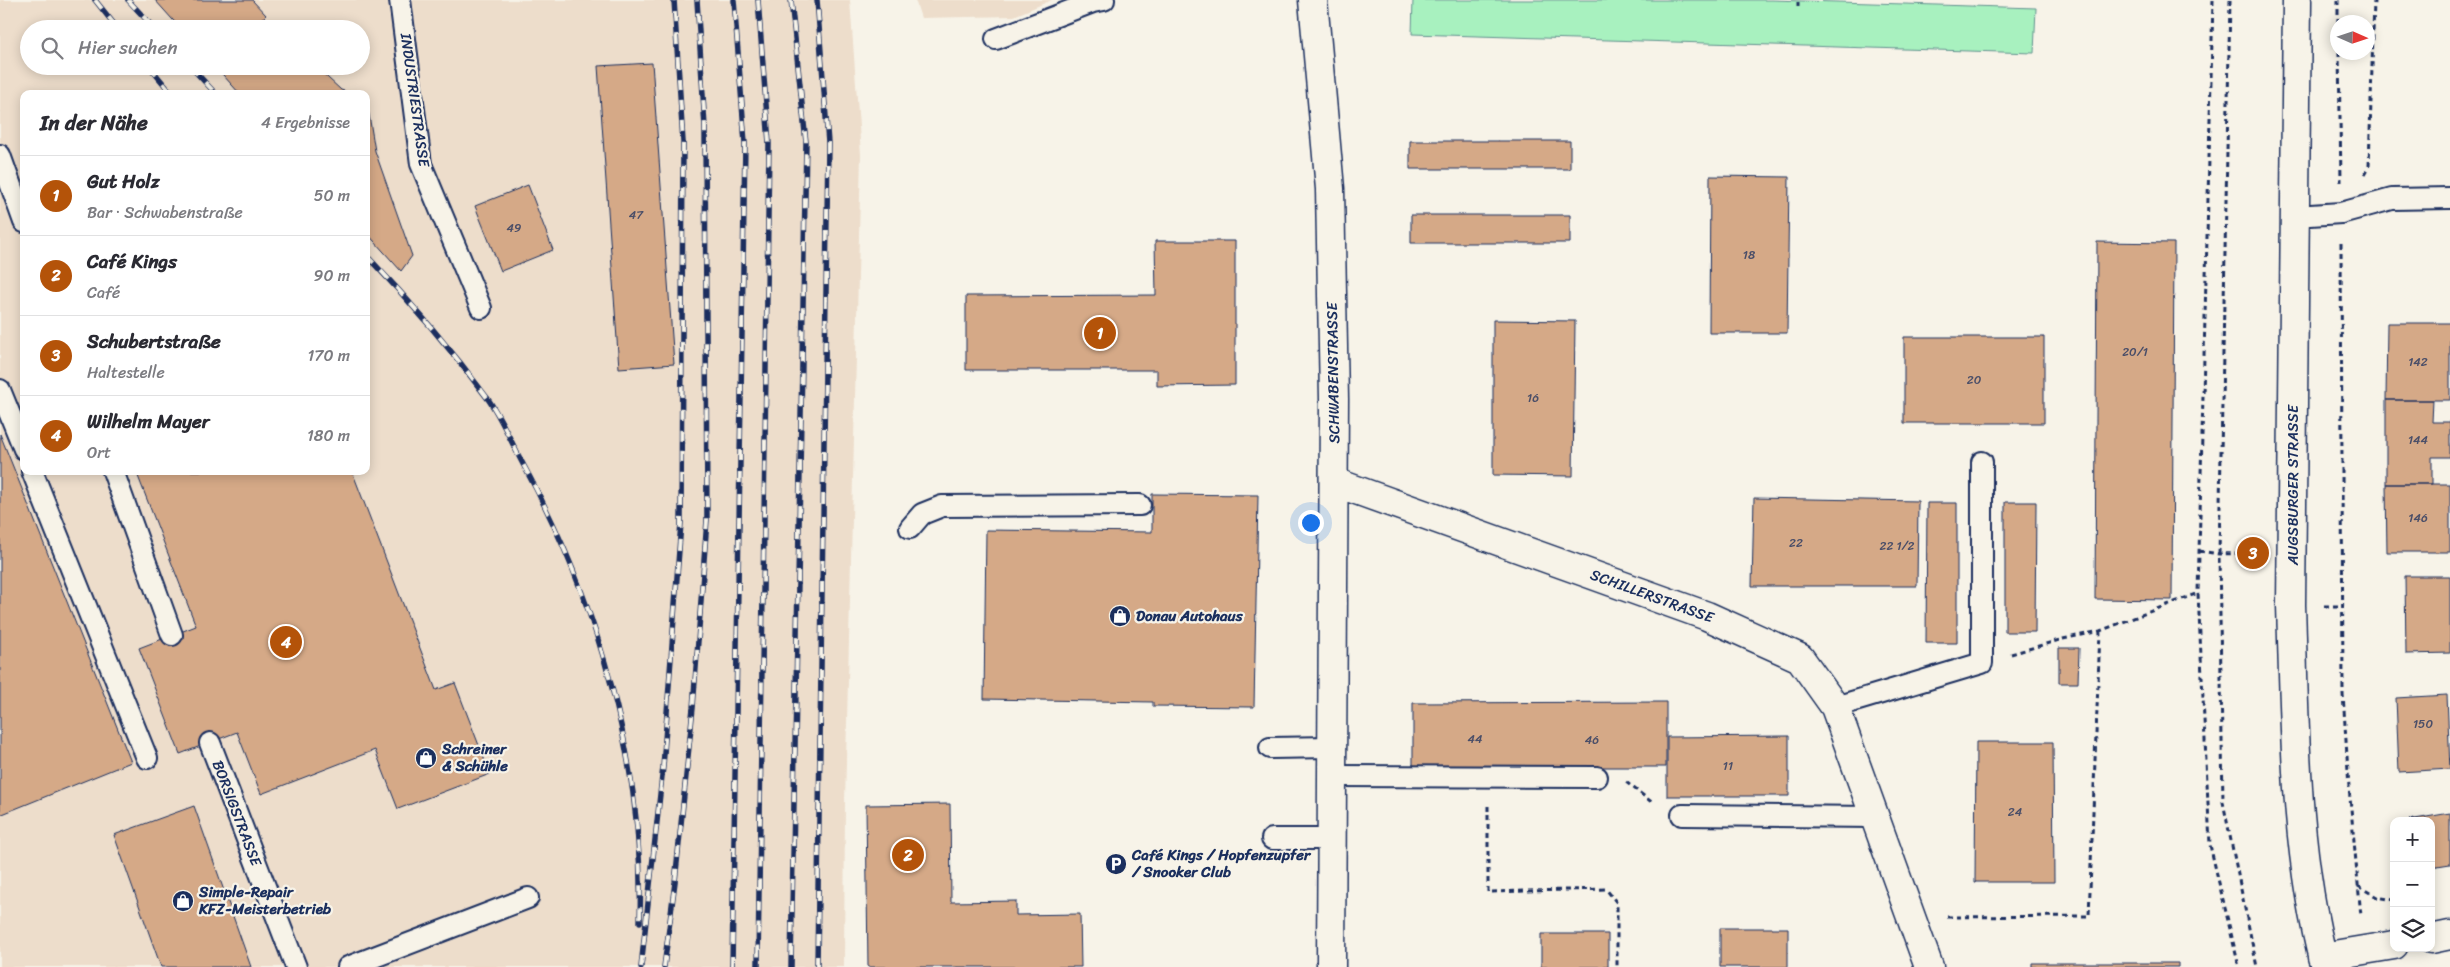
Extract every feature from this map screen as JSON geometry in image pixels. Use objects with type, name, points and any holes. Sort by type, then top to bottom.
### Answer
[{"type":"street","name":"SCHWABENSTRASSE","points":[[1313,0],[1330,189],[1334,482],[1331,967]]},
{"type":"street","name":"AUGSBURGER STRASSE","points":[[2297,0],[2291,605],[2293,698],[2300,823],[2323,962]]},
{"type":"street","name":"SCHILLERSTRASSE","points":[[1334,482],[1716,620],[1800,658],[1835,707],[1929,967]]},
{"type":"street","points":[[2435,938],[2450,935]]},
{"type":"street","points":[[2323,962],[2390,946]]},
{"type":"lane","name":"INDUSTRIESTRASSE","points":[[400,0],[421,164],[481,308]]},
{"type":"lane","points":[[996,39],[1093,2],[1104,0]]},
{"type":"lane","points":[[0,155],[20,211]]},
{"type":"lane","points":[[2295,216],[2341,213],[2392,199],[2450,198]]},
{"type":"lane","points":[[0,390],[20,440]]},
{"type":"lane","points":[[1835,707],[1982,663],[1982,462]]},
{"type":"lane","points":[[34,475],[147,758]]},
{"type":"lane","points":[[114,475],[172,635]]},
{"type":"lane","points":[[910,528],[922,514],[942,506],[1140,506]]},
{"type":"lane","name":"BORSIGSTRASSE","points":[[210,743],[296,967]]},
{"type":"lane","points":[[1270,748],[1332,748]]},
{"type":"lane","points":[[1332,776],[1597,777]]},
{"type":"lane","points":[[1682,815],[1876,817]]},
{"type":"lane","points":[[1272,839],[1332,839]]},
{"type":"lane","points":[[348,967],[528,898]]},
{"type":"path","points":[[1798,0],[1798,7]]},
{"type":"path","points":[[2213,0],[2198,593],[2210,845],[2240,967]]},
{"type":"path","points":[[2230,0],[2219,554],[2223,802],[2257,967]]},
{"type":"path","points":[[2338,0],[2338,15]]},
{"type":"path","points":[[2341,213],[2369,167],[2374,0]]},
{"type":"path","points":[[2339,60],[2344,606],[2343,694],[2357,886],[2377,897],[2390,899]]},
{"type":"path","points":[[2199,551],[2219,554],[2253,553]]},
{"type":"path","points":[[1982,663],[2063,638],[2100,631],[2198,593]]},
{"type":"path","points":[[2319,606],[2344,606]]},
{"type":"path","points":[[1911,917],[2089,916],[2100,631]]},
{"type":"path","points":[[1488,776],[1488,892],[1606,889],[1617,903],[1617,967]]},
{"type":"path","points":[[1597,777],[1619,776],[1667,815],[1682,815]]},
{"type":"shaded area","points":[[0,0],[850,0],[861,155],[845,802],[844,967],[0,967]]},
{"type":"shaded area","points":[[915,0],[1052,0],[1014,16],[921,18]]},
{"type":"green space","points":[[1413,0],[1772,0],[2036,8],[2034,53],[1412,34]]},
{"type":"building","points":[[155,0],[252,0],[266,15],[261,20],[173,20]]},
{"type":"building","points":[[652,63],[674,364],[619,368],[598,66]]},
{"type":"building","points":[[223,75],[325,75],[341,90],[236,90]]},
{"type":"building","points":[[370,121],[375,151],[412,256],[401,271],[370,236]]},
{"type":"building","points":[[1410,141],[1570,141],[1570,169],[1410,169]]},
{"type":"building","points":[[1710,176],[1789,177],[1787,333],[1709,333]]},
{"type":"building","points":[[528,185],[553,250],[501,271],[475,206]]},
{"type":"building","points":[[1411,215],[1570,215],[1570,243],[1411,243]]},
{"type":"building","points":[[1155,241],[1235,241],[1235,385],[1157,386],[1157,370],[966,370],[966,296],[1156,295]]},
{"type":"building","points":[[2097,242],[2174,243],[2172,600],[2095,599]]},
{"type":"building","points":[[1493,320],[1575,321],[1573,476],[1493,475]]},
{"type":"building","points":[[2387,323],[2450,323],[2450,400],[2386,400]]},
{"type":"building","points":[[1904,337],[2044,337],[2044,423],[1904,423]]},
{"type":"building","points":[[2386,400],[2433,400],[2432,422],[2450,422],[2450,457],[2432,457],[2432,484],[2386,484]]},
{"type":"building","points":[[0,434],[131,762],[0,815]]},
{"type":"building","points":[[138,475],[354,475],[436,690],[455,683],[490,774],[398,809],[375,750],[261,794],[237,732],[180,754],[139,648],[196,626]]},
{"type":"building","points":[[2386,484],[2450,484],[2450,552],[2387,552]]},
{"type":"building","name":"Donau Autohaus","points":[[1152,494],[1258,495],[1254,707],[1153,706],[1153,702],[984,699],[986,530],[1152,532]]},
{"type":"building","points":[[1754,498],[1918,501],[1917,586],[1752,586]]},
{"type":"building","points":[[2005,502],[2036,502],[2035,632],[2005,632]]},
{"type":"building","points":[[1927,503],[1957,503],[1957,643],[1926,643]]},
{"type":"building","points":[[2405,576],[2450,576],[2450,653],[2406,654]]},
{"type":"building","points":[[2059,648],[2079,648],[2078,683],[2059,683]]},
{"type":"building","points":[[2447,695],[2450,769],[2399,772],[2396,698]]},
{"type":"building","points":[[1666,702],[1666,767],[1413,767],[1413,703]]},
{"type":"building","points":[[1789,736],[1789,796],[1667,796],[1667,737]]},
{"type":"building","points":[[1976,742],[2053,742],[2054,882],[1975,882]]},
{"type":"building","points":[[950,804],[951,902],[1016,901],[1016,915],[1080,914],[1081,967],[868,967],[866,805]]},
{"type":"building","name":"Simple-Repair KFZ-Meisterbetrieb","points":[[194,806],[251,967],[161,967],[114,835]]},
{"type":"building","points":[[2450,813],[2450,864],[2435,866],[2435,817],[2427,817]]},
{"type":"building","points":[[1720,928],[1788,928],[1788,967],[1720,967]]},
{"type":"building","points":[[1541,934],[1608,934],[1608,967],[1541,967]]},
{"type":"building","points":[[2032,963],[2178,963],[2178,967],[2032,967]]},
{"type":"railway","points":[[95,0],[111,20]]},
{"type":"railway","points":[[128,0],[147,20]]},
{"type":"railway","points":[[641,967],[663,767],[681,523],[683,142],[674,0]]},
{"type":"railway","points":[[664,967],[693,708],[707,520],[705,127],[697,0]]},
{"type":"railway","points":[[732,967],[745,143],[734,0]]},
{"type":"railway","points":[[758,0],[769,143],[758,967]]},
{"type":"railway","points":[[791,0],[806,142],[791,967]]},
{"type":"railway","points":[[817,0],[828,143],[817,967]]},
{"type":"railway","points":[[156,75],[169,90]]},
{"type":"railway","points":[[198,75],[212,90]]},
{"type":"railway","points":[[370,259],[429,325],[488,399],[550,518],[574,573],[595,629],[612,686],[625,745],[634,804],[639,863],[640,922]]},
{"type":"place","name":"Gut Holz","points":[[1100,333]]},
{"type":"place","name":"Schubertstraße","points":[[2253,553]]},
{"type":"place","name":"Donau Autohaus","points":[[1120,616]]},
{"type":"place","name":"Wilhelm Mayer","points":[[286,642]]},
{"type":"place","name":"Schreiner & Schühle","points":[[426,758]]},
{"type":"place","name":"Café Kings","points":[[908,855]]},
{"type":"place","name":"Café Kings / Hopfenzupfer / Snooker Club","points":[[1116,864]]},
{"type":"place","name":"Simple-Repair KFZ-Meisterbetrieb","points":[[183,901]]}]
